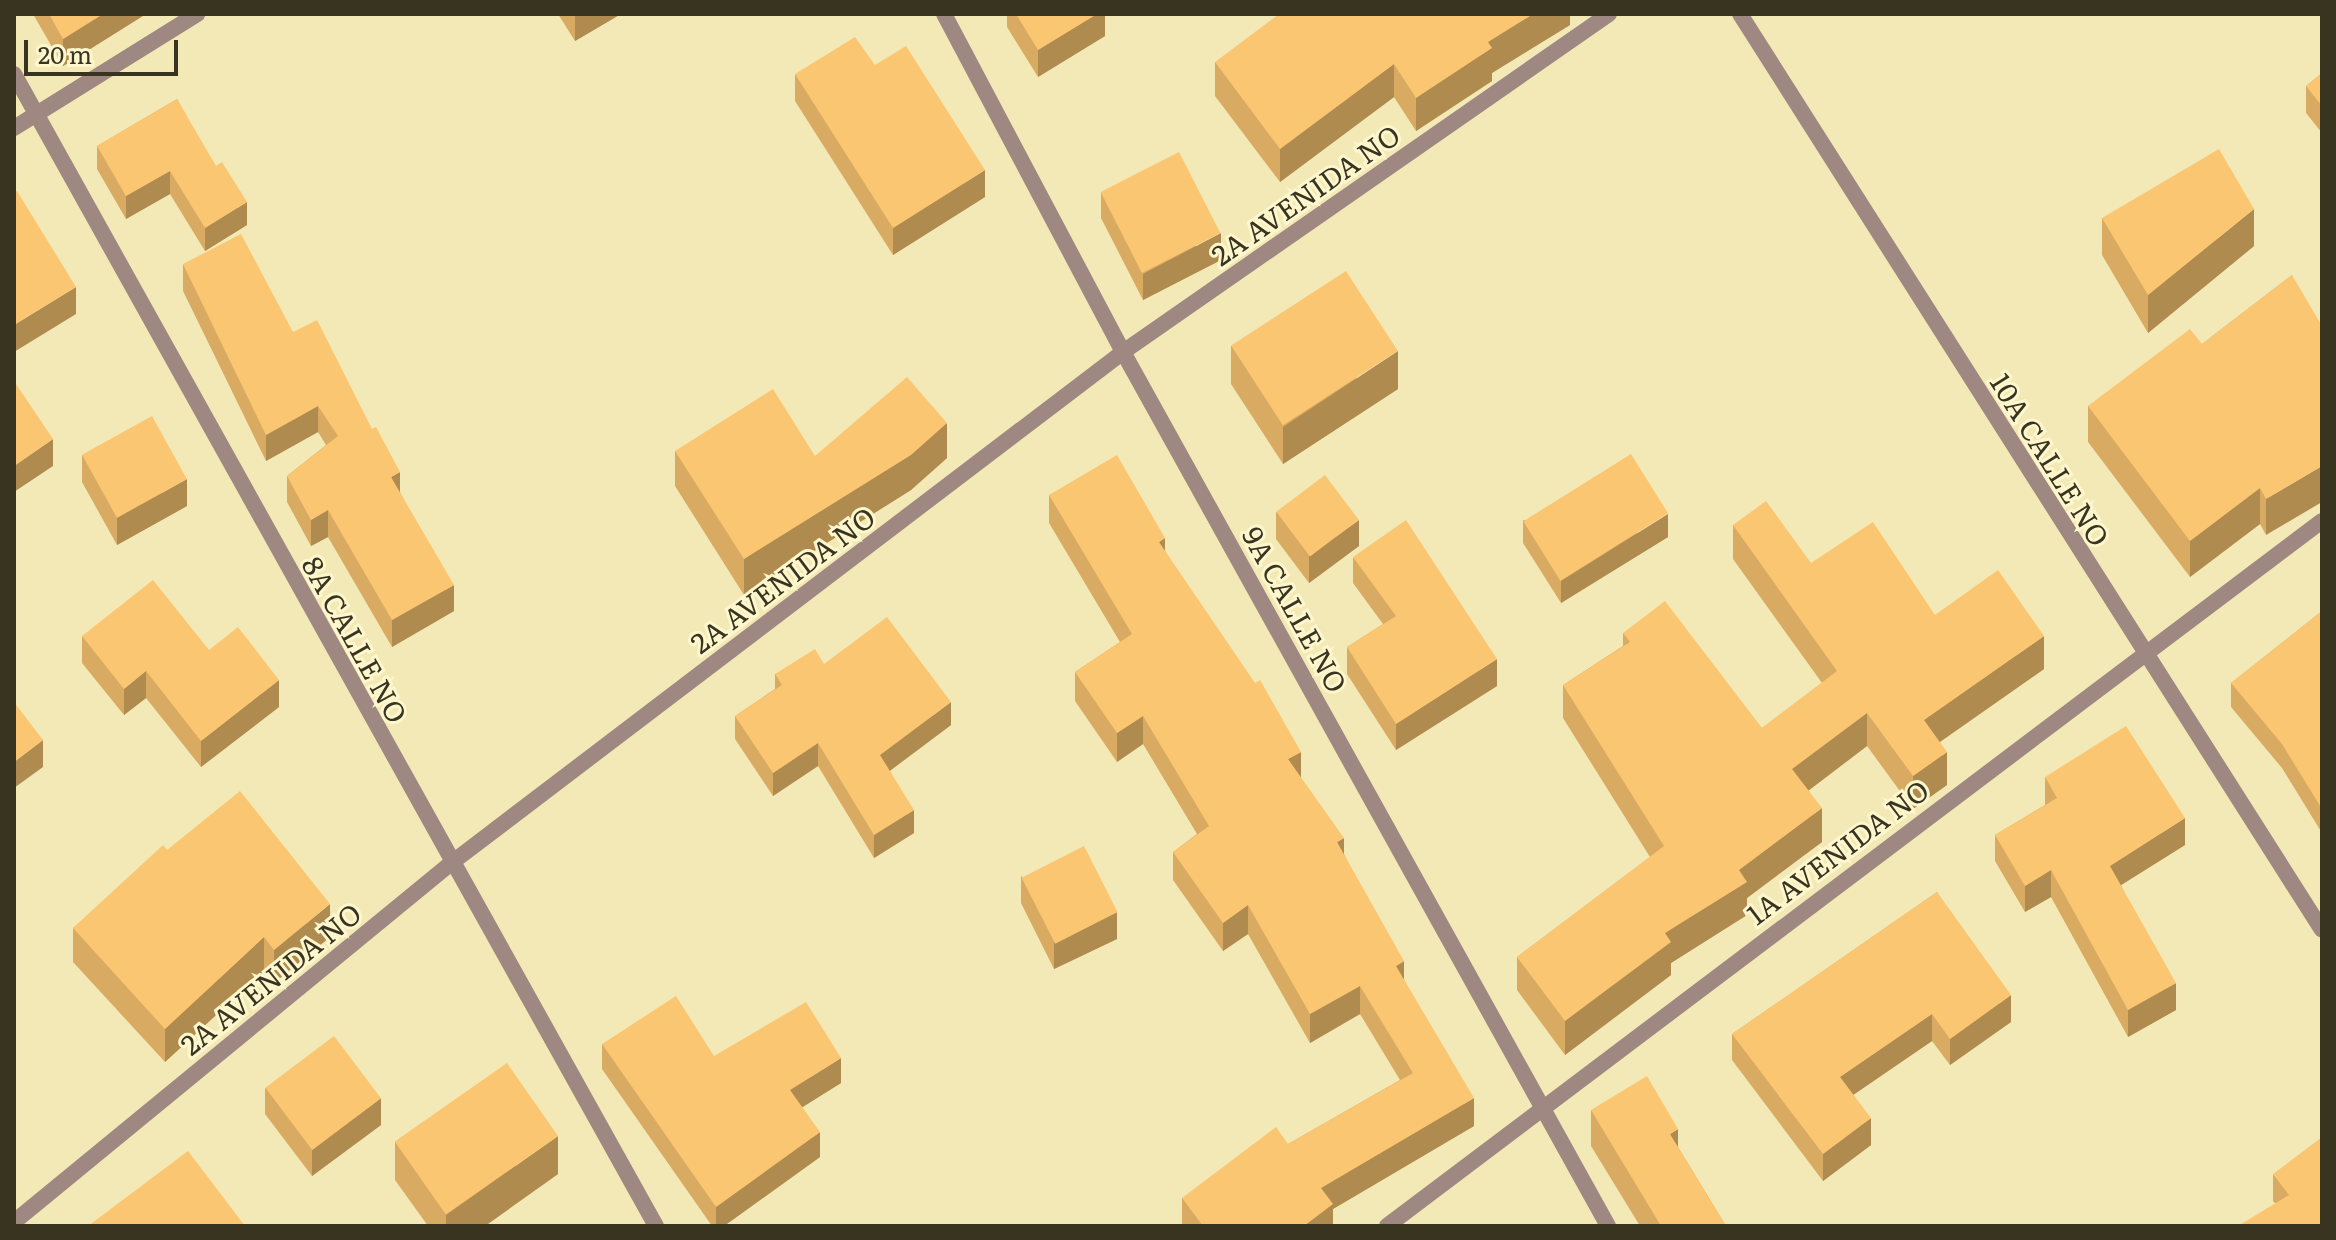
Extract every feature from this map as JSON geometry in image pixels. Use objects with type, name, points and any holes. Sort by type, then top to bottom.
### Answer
[{"type":"street","points":[[14,128],[197,14]]},
{"type":"street","name":"9A CALLE NO","points":[[944,14],[1123,352],[1608,1226]]},
{"type":"street","name":"2A AVENIDA NO","points":[[14,1222],[450,864],[1123,352],[1609,14]]},
{"type":"street","name":"10A CALLE NO","points":[[1740,14],[2141,653],[2322,930]]},
{"type":"street","name":"8A CALLE NO","points":[[14,74],[450,864],[656,1226]]},
{"type":"street","name":"1A AVENIDA NO","points":[[1387,1226],[2141,653],[2322,521]]},
{"type":"building","points":[[49,14],[103,14],[63,39]]},
{"type":"building","points":[[1016,14],[1097,14],[1038,50]]},
{"type":"building","points":[[1279,14],[1533,14],[1488,42],[1492,48],[1416,98],[1394,64],[1280,149],[1215,62]]},
{"type":"building","points":[[855,37],[875,65],[906,46],[985,170],[893,228],[795,74]]},
{"type":"building","points":[[2322,73],[2322,106],[2306,86]]},
{"type":"building","points":[[177,99],[216,166],[222,162],[247,202],[205,228],[170,171],[126,196],[97,146]]},
{"type":"building","points":[[2219,149],[2254,209],[2148,295],[2102,218]]},
{"type":"building","points":[[1179,152],[1220,233],[1142,273],[1101,192]]},
{"type":"building","points":[[17,191],[76,287],[14,325],[14,193]]},
{"type":"building","points":[[241,234],[293,332],[317,320],[372,429],[376,427],[400,472],[391,477],[454,585],[392,620],[328,510],[311,520],[287,476],[338,436],[318,406],[266,435],[183,264]]},
{"type":"building","points":[[1346,271],[1398,351],[1283,425],[1231,346]]},
{"type":"building","points":[[2292,275],[2322,326],[2322,466],[2266,499],[2260,488],[2190,541],[2088,406],[2190,329],[2202,344]]},
{"type":"building","points":[[907,377],[947,423],[911,455],[744,559],[675,451],[773,389],[815,456]]},
{"type":"building","points":[[14,381],[53,439],[14,466]]},
{"type":"building","points":[[152,416],[187,479],[117,518],[82,455]]},
{"type":"building","points":[[1631,454],[1668,513],[1560,581],[1523,521]]},
{"type":"building","points":[[1117,455],[1165,538],[1159,542],[1255,683],[1260,680],[1301,752],[1288,759],[1344,838],[1337,842],[1404,961],[1396,966],[1474,1098],[1321,1188],[1333,1204],[1304,1226],[1203,1226],[1182,1198],[1276,1127],[1288,1144],[1413,1073],[1360,986],[1310,1014],[1248,905],[1223,923],[1173,852],[1209,826],[1143,716],[1117,733],[1075,672],[1132,634],[1049,495]]},
{"type":"building","points":[[1325,475],[1359,520],[1310,556],[1276,512]]},
{"type":"building","points":[[1766,501],[1811,563],[1873,522],[1935,615],[1998,570],[2044,636],[1924,720],[1947,752],[1913,776],[1867,713],[1792,769],[1822,808],[1739,870],[1747,882],[1665,933],[1671,942],[1565,1021],[1517,957],[1664,846],[1563,685],[1630,642],[1623,633],[1665,601],[1762,728],[1837,671],[1733,525]]},
{"type":"building","points":[[1406,520],[1497,659],[1396,724],[1347,647],[1396,616],[1353,557]]},
{"type":"building","points":[[153,580],[209,650],[238,627],[279,680],[201,741],[146,671],[124,689],[82,636]]},
{"type":"building","points":[[2322,611],[2322,809],[2282,744],[2231,683]]},
{"type":"building","points":[[887,617],[951,702],[880,755],[914,810],[874,835],[818,743],[773,773],[735,716],[782,685],[775,674],[815,649],[824,664]]},
{"type":"building","points":[[14,702],[43,740],[14,762]]},
{"type":"building","points":[[2126,726],[2185,818],[2110,866],[2176,983],[2128,1010],[2051,870],[2025,886],[1995,835],[2057,798],[2045,777]]},
{"type":"building","points":[[240,791],[330,904],[274,950],[264,937],[165,1029],[73,928],[163,845],[167,850]]},
{"type":"building","points":[[1084,846],[1118,912],[1055,944],[1022,878]]},
{"type":"building","points":[[1937,892],[2011,995],[1950,1039],[1932,1014],[1840,1077],[1871,1118],[1823,1154],[1732,1034]]},
{"type":"building","points":[[676,996],[714,1056],[806,1002],[841,1058],[790,1090],[820,1132],[716,1207],[602,1044]]},
{"type":"building","points":[[334,1036],[381,1098],[312,1150],[265,1088]]},
{"type":"building","points":[[507,1063],[558,1136],[446,1214],[395,1142]]},
{"type":"building","points":[[1647,1076],[1678,1129],[1670,1134],[1726,1226],[1661,1226],[1591,1110]]},
{"type":"building","points":[[2322,1137],[2322,1226],[2238,1226],[2289,1195],[2273,1174]]},
{"type":"building","points":[[188,1151],[245,1226],[88,1226]]}]
